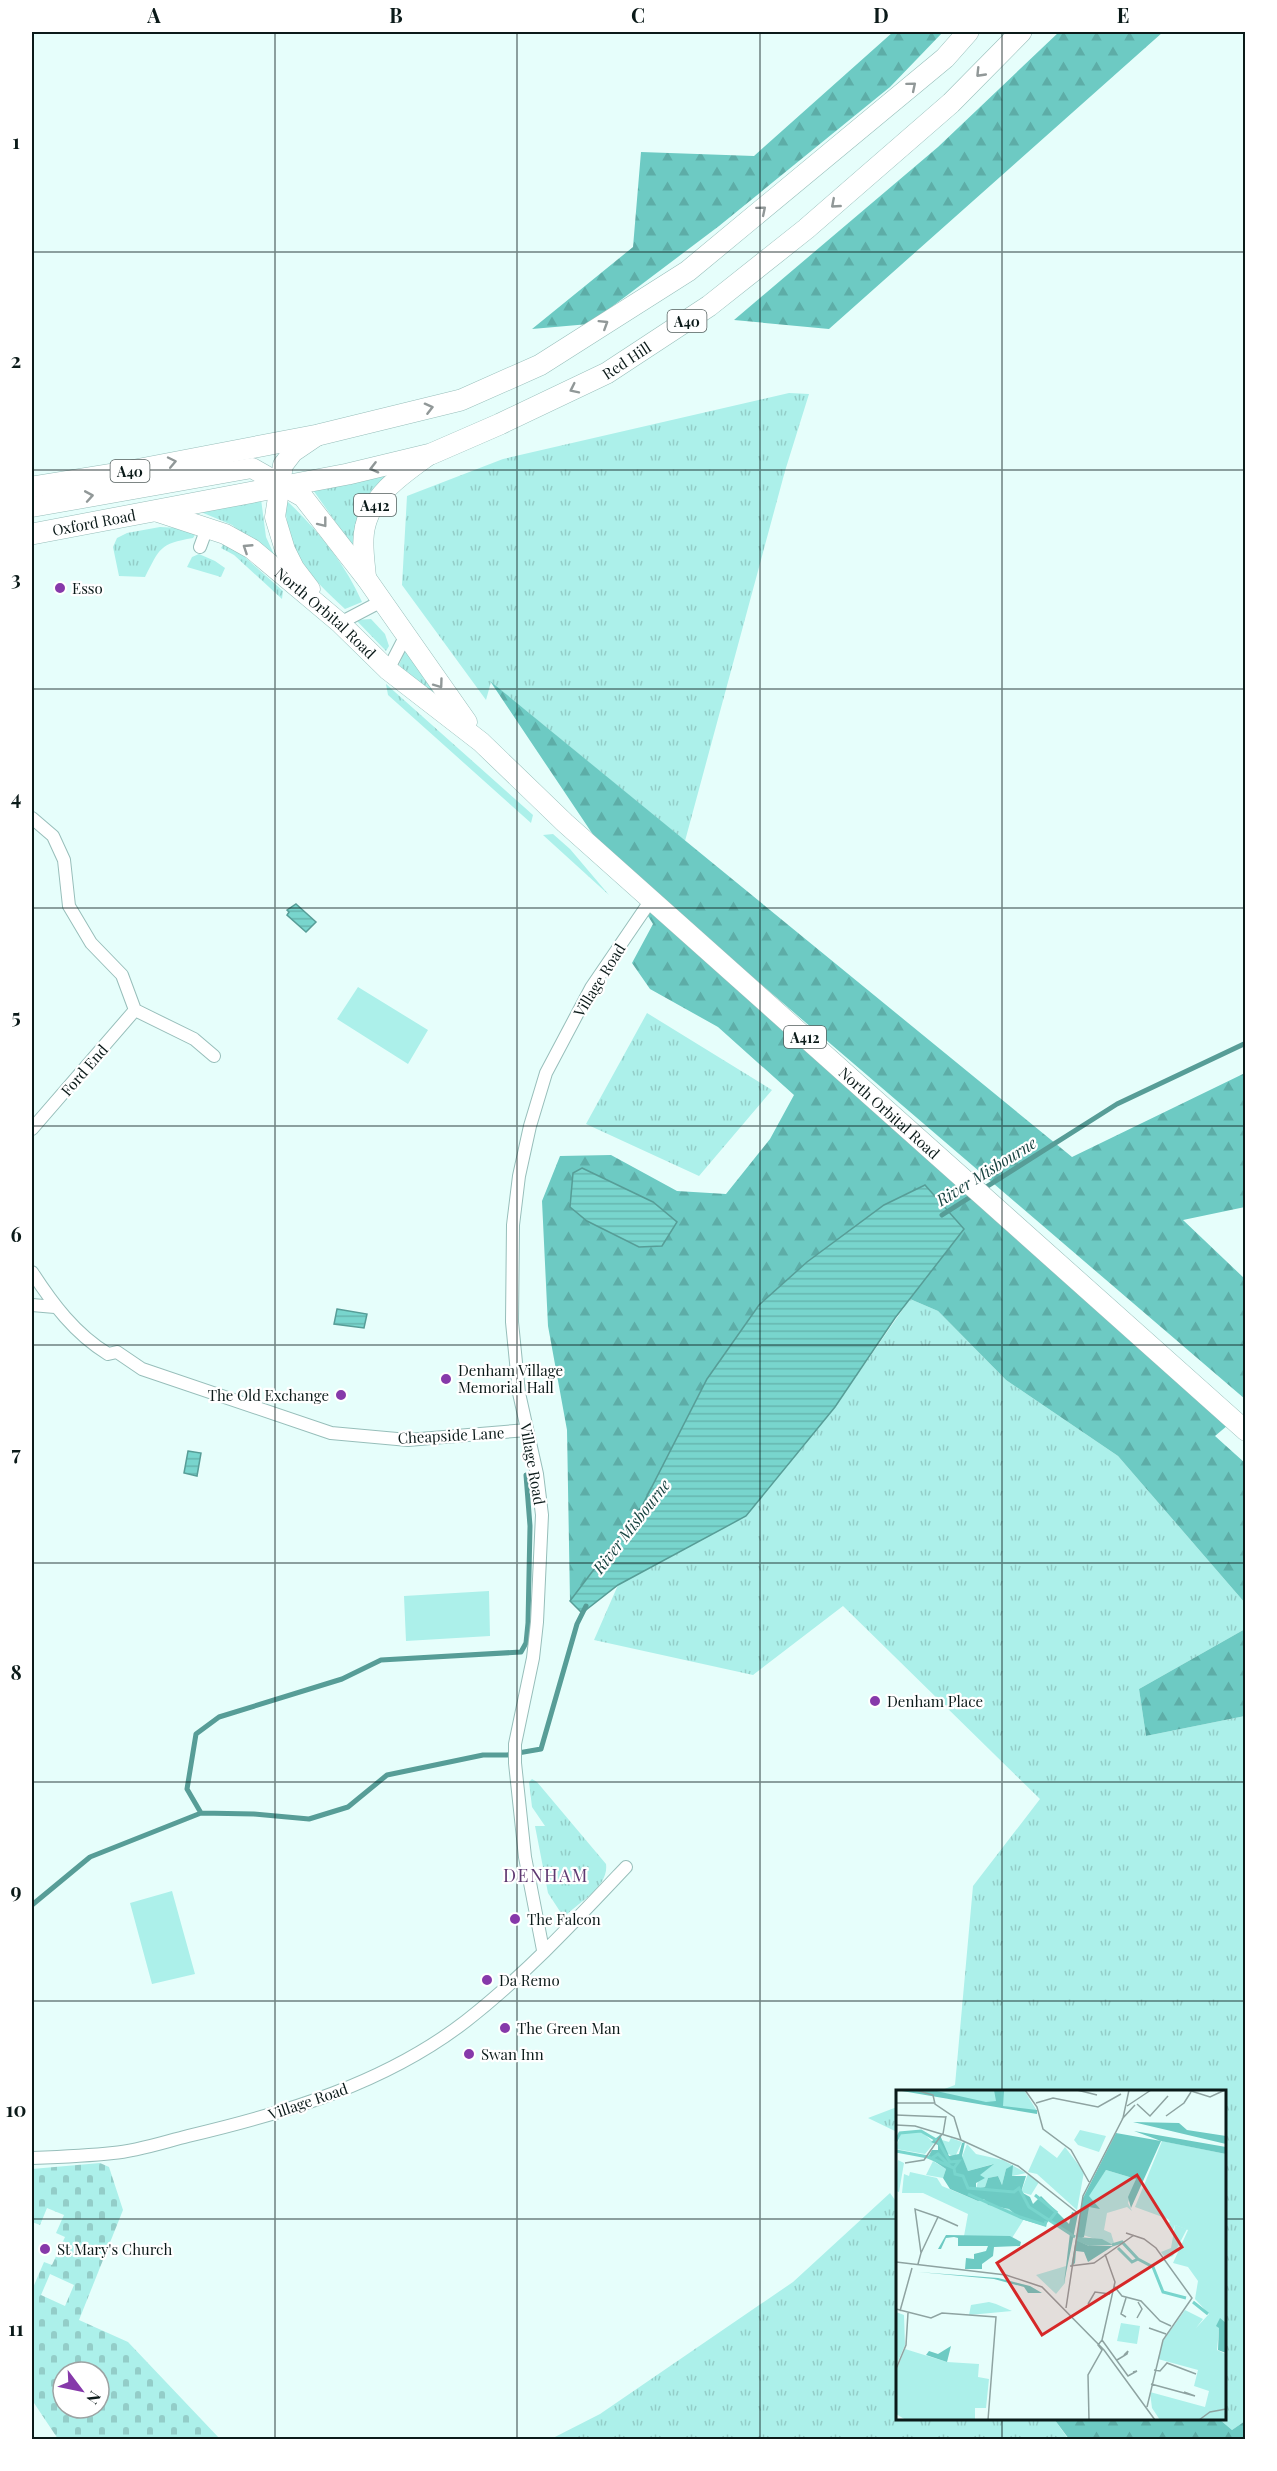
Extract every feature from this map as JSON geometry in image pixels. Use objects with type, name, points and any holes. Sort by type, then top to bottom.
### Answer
[{"type":"highway","name":"A40","points":[[32,487],[318,435],[460,400],[540,365],[688,271],[945,58],[968,32]]},
{"type":"highway","name":"Red Hill","points":[[280,486],[348,474],[431,454],[607,373],[709,306],[806,230],[951,103],[1021,32]]},
{"type":"highway","name":"A40","points":[[155,511],[280,486]]},
{"type":"highway","name":"Oxford Road","points":[[32,534],[155,511]]},
{"type":"main road","points":[[318,435],[293,452],[283,465],[275,517],[277,529],[294,568],[333,617]]},
{"type":"main road","name":"A412","points":[[366,578],[365,525],[378,499],[395,480],[431,454]]},
{"type":"main road","name":"North Orbital Road","points":[[32,507],[252,468],[280,486],[303,497],[366,578],[380,602],[481,742]]},
{"type":"main road","name":"North Orbital Road","points":[[155,511],[207,528],[252,549],[333,617],[388,670],[481,742],[565,823],[1244,1426]]},
{"type":"street","points":[[200,547],[207,528]]},
{"type":"street","points":[[333,617],[380,602]]},
{"type":"street","points":[[388,670],[405,637]]},
{"type":"street","points":[[32,818],[53,836],[64,860],[69,906],[91,943],[122,975],[135,1010],[194,1039],[214,1056]]},
{"type":"street","name":"Village Road","points":[[543,1950],[525,1857],[515,1763],[515,1744],[533,1658],[537,1622],[541,1527],[537,1474],[519,1394],[512,1300],[513,1225],[519,1176],[530,1126],[546,1073],[591,988],[651,900]]},
{"type":"street","name":"Ford End","points":[[32,1129],[135,1010]]},
{"type":"street","name":"Cheapside Lane","points":[[32,1272],[55,1307],[93,1345],[108,1354],[117,1352],[142,1369],[331,1433],[408,1440],[527,1430]]},
{"type":"street","points":[[32,1305],[55,1307]]},
{"type":"street","name":"Village Road","points":[[32,2158],[115,2153],[299,2107],[412,2057],[465,2021],[531,1966],[543,1950],[578,1918],[626,1867]]},
{"type":"green space","points":[[893,32],[943,32],[890,87],[719,226],[589,324],[532,329],[633,247],[641,152],[754,156]]},
{"type":"green space","points":[[1059,32],[1163,32],[829,329],[734,320],[938,147]]},
{"type":"green space","points":[[789,393],[809,394],[785,471],[685,841],[491,682],[486,700],[402,585],[407,496],[503,459]]},
{"type":"green space","points":[[391,474],[359,555],[313,490]]},
{"type":"green space","points":[[261,499],[266,537],[277,561],[232,525],[201,512]]},
{"type":"green space","points":[[285,499],[329,547],[362,602],[345,609],[310,573],[295,548],[286,517]]},
{"type":"green space","points":[[160,527],[179,528],[195,535],[193,538],[167,545],[162,549],[145,577],[119,576],[113,547],[117,538],[127,533]]},
{"type":"green space","points":[[224,543],[237,550],[283,591],[282,599],[234,555],[221,548]]},
{"type":"green space","points":[[199,554],[225,568],[221,577],[187,567],[192,557]]},
{"type":"green space","points":[[371,619],[385,634],[389,646],[386,651],[356,620]]},
{"type":"green space","points":[[405,651],[459,718],[440,705],[399,665]]},
{"type":"green space","points":[[490,681],[1072,1157],[1245,1073],[1245,1207],[1183,1220],[1245,1279],[1245,1399],[602,848]]},
{"type":"green space","points":[[386,684],[533,815],[531,823],[388,695]]},
{"type":"green space","points":[[553,834],[570,849],[609,895],[543,835]]},
{"type":"green space","points":[[634,894],[1234,1420],[1215,1436],[1245,1463],[1245,1603],[1118,1456],[1006,1380],[938,1311],[910,1299],[963,1229],[925,1185],[884,1205],[807,1262],[759,1305],[707,1379],[642,1506],[570,1601],[567,1430],[548,1326],[542,1201],[560,1156],[611,1155],[677,1191],[726,1194],[770,1139],[794,1095],[718,1027],[650,989],[632,963],[653,924]]},
{"type":"green space","points":[[358,987],[428,1030],[408,1064],[337,1019]]},
{"type":"green space","points":[[647,1013],[772,1090],[699,1176],[586,1124]]},
{"type":"green space","points":[[910,1299],[938,1311],[1006,1380],[1118,1456],[1245,1603],[1245,1629],[1139,1689],[1146,1736],[1245,1716],[1245,2421],[1232,2430],[1220,2420],[1226,2420],[1226,2090],[942,2090],[955,2085],[973,1886],[1040,1799],[843,1606],[753,1675],[594,1640],[618,1585],[746,1516],[835,1407]]},
{"type":"green space","points":[[489,1591],[490,1636],[406,1641],[404,1596]]},
{"type":"green space","points":[[1245,1629],[1245,1716],[1146,1736],[1139,1689]]},
{"type":"green space","points":[[532,1779],[537,1782],[606,1864],[606,1872],[599,1886],[566,1915],[561,1913],[548,1893],[535,1826],[545,1826],[532,1807],[529,1782]]},
{"type":"green space","points":[[172,1891],[195,1974],[152,1984],[130,1903]]},
{"type":"green space","points":[[896,2107],[896,2132],[868,2118]]},
{"type":"green space","points":[[100,2163],[109,2167],[123,2210],[79,2320],[128,2342],[220,2439],[58,2439],[32,2400],[32,2290],[44,2262],[52,2265],[65,2237],[56,2233],[64,2215],[47,2208],[40,2225],[32,2222],[32,2169]],"holes":[[[50,2274],[74,2285],[65,2306],[41,2295]]]},
{"type":"green space","points":[[890,2193],[896,2201],[896,2420],[1055,2420],[1069,2440],[549,2440],[600,2414],[793,2282]]},
{"type":"green space","points":[[1055,2420],[1220,2420],[1232,2430],[1245,2421],[1245,2439],[1069,2439]]},
{"type":"water","points":[[296,904],[316,922],[306,932],[287,915],[289,912],[287,910]]},
{"type":"water","points":[[582,1168],[653,1202],[677,1222],[662,1246],[639,1247],[587,1221],[570,1207],[573,1173]]},
{"type":"water","points":[[925,1185],[964,1229],[895,1318],[835,1407],[746,1516],[618,1585],[582,1613],[570,1601],[642,1506],[707,1379],[759,1305],[807,1262],[884,1205]]},
{"type":"water","points":[[337,1309],[367,1314],[364,1328],[334,1324]]},
{"type":"water","points":[[188,1451],[201,1453],[197,1476],[184,1473]]},
{"type":"waterway","name":"River Misbourne","points":[[983,1189],[1117,1104],[1246,1043]]},
{"type":"waterway","name":"River Misbourne","points":[[942,1215],[975,1194]]},
{"type":"waterway","points":[[201,1813],[187,1789],[196,1734],[219,1717],[342,1679],[381,1660],[521,1652],[526,1643],[528,1623],[530,1526],[526,1475]]},
{"type":"waterway","name":"River Misbourne","points":[[32,1905],[90,1857],[201,1813],[254,1814],[309,1819],[348,1807],[387,1775],[483,1755],[507,1755],[541,1749],[577,1624],[586,1606]]},
{"type":"place","name":"Esso","points":[[60,588]]},
{"type":"place","name":"Denham Village Memorial Hall","points":[[446,1379]]},
{"type":"place","name":"The Old Exchange","points":[[341,1395]]},
{"type":"place","name":"Denham Place","points":[[875,1701]]},
{"type":"place","name":"The Falcon","points":[[515,1919]]},
{"type":"place","name":"Da Remo","points":[[487,1980]]},
{"type":"place","name":"The Green Man","points":[[505,2028]]},
{"type":"place","name":"Swan Inn","points":[[469,2054]]},
{"type":"place","name":"St Mary's Church","points":[[45,2249]]},
{"type":"district","name":"DENHAM","points":[[546,1875]]}]
